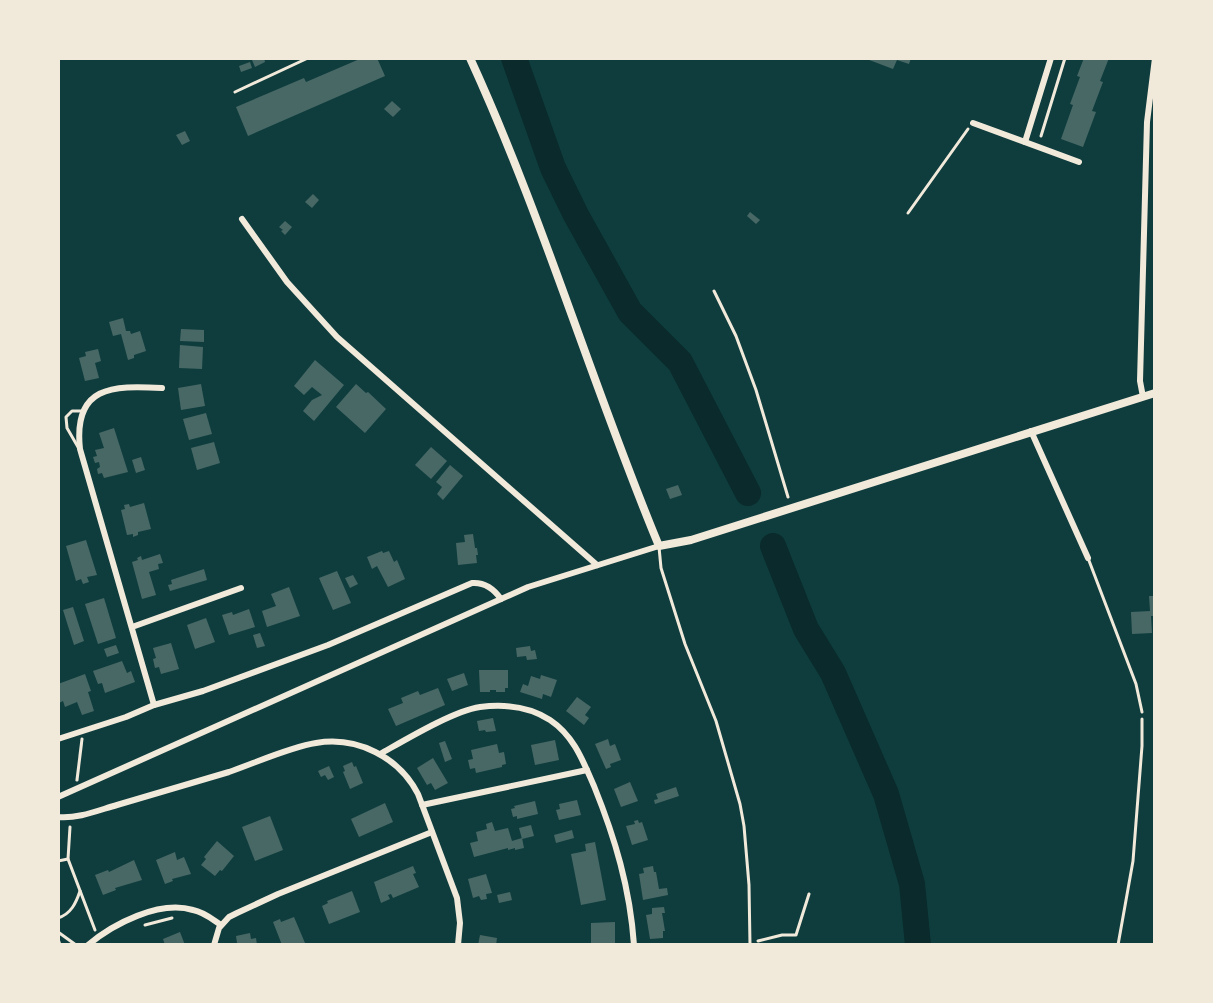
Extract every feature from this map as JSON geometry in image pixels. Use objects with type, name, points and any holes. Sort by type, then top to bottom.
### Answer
[{"type":"street","points":[[470,58],[511,155],[634,488],[659,546]]},
{"type":"street","points":[[1025,142],[1051,58]]},
{"type":"street","points":[[1143,397],[1140,381],[1155,58]]},
{"type":"street","points":[[973,123],[1079,162]]},
{"type":"street","points":[[242,219],[287,282],[337,337],[597,565]]},
{"type":"street","points":[[154,705],[80,449],[79,429],[83,411],[100,392],[131,386],[162,388]]},
{"type":"street","points":[[58,797],[538,583],[659,546],[703,536],[1155,393]]},
{"type":"street","points":[[1031,431],[1088,558]]},
{"type":"street","points":[[58,739],[328,645],[472,583],[488,586],[501,599]]},
{"type":"street","points":[[132,627],[241,588]]},
{"type":"street","points":[[380,754],[470,709],[511,707],[533,712],[557,726],[576,746],[607,816],[620,857],[634,945]]},
{"type":"street","points":[[58,817],[76,817],[319,742],[354,744],[380,754],[404,772],[414,787],[457,898],[460,923],[458,945]]},
{"type":"street","points":[[422,805],[587,770]]},
{"type":"street","points":[[214,945],[216,933],[229,917],[258,902],[432,832]]},
{"type":"street","points":[[88,945],[107,930],[136,916],[178,908],[195,910],[221,925]]},
{"type":"lane","points":[[235,92],[308,58]]},
{"type":"lane","points":[[80,449],[67,428],[66,417],[72,411],[83,411]]},
{"type":"lane","points":[[659,546],[661,568],[685,644],[716,721],[740,804],[749,885],[750,944]]},
{"type":"lane","points":[[1088,558],[1136,684],[1142,712]]},
{"type":"path","points":[[1041,136],[1065,58]]},
{"type":"path","points":[[908,213],[973,123]]},
{"type":"path","points":[[714,291],[751,376],[786,488]]},
{"type":"path","points":[[1118,945],[1133,861],[1142,712]]},
{"type":"path","points":[[67,852],[97,937]]},
{"type":"path","points":[[58,861],[68,859]]},
{"type":"path","points":[[58,918],[70,911],[80,891]]},
{"type":"path","points":[[750,944],[782,935],[796,935],[809,894]]},
{"type":"path","points":[[146,925],[171,919],[178,908]]},
{"type":"path","points":[[58,932],[76,945]]},
{"type":"path","points":[[58,939],[60,945]]},
{"type":"building","points":[[264,58],[265,62],[255,67],[252,60]]},
{"type":"building","points":[[362,58],[377,58],[385,76],[248,136],[236,107]]},
{"type":"building","points":[[864,58],[911,58],[909,64],[897,60],[893,69]]},
{"type":"building","points":[[1084,58],[1109,58],[1092,111],[1096,112],[1083,147],[1061,139]]},
{"type":"building","points":[[250,62],[252,68],[241,72],[239,66]]},
{"type":"building","points":[[392,101],[401,109],[393,117],[384,109]]},
{"type":"building","points":[[185,131],[190,141],[182,145],[176,135]]},
{"type":"building","points":[[313,194],[319,200],[312,208],[305,202]]},
{"type":"building","points":[[750,212],[760,220],[756,224],[747,216]]},
{"type":"building","points":[[285,221],[292,227],[285,235],[279,227]]},
{"type":"building","points":[[123,318],[126,331],[131,334],[140,331],[146,351],[128,360],[121,334],[113,336],[109,322]]},
{"type":"building","points":[[181,329],[204,330],[204,342],[180,341]]},
{"type":"building","points":[[180,345],[203,347],[202,369],[179,368]]},
{"type":"building","points":[[98,349],[101,361],[95,363],[99,378],[85,381],[79,358],[86,356],[85,352]]},
{"type":"building","points":[[315,360],[344,385],[314,421],[303,411],[312,400],[322,395],[312,387],[304,395],[294,386]]},
{"type":"building","points":[[201,384],[205,406],[181,410],[178,388]]},
{"type":"building","points":[[356,384],[386,409],[365,433],[336,407]]},
{"type":"building","points":[[206,413],[212,434],[189,440],[183,419]]},
{"type":"building","points":[[114,428],[128,472],[104,478],[102,473],[98,474],[99,462],[95,463],[93,457],[97,456],[95,450],[104,448],[99,433]]},
{"type":"building","points":[[214,442],[220,463],[197,470],[191,448]]},
{"type":"building","points":[[431,447],[447,461],[431,479],[415,465]]},
{"type":"building","points":[[141,457],[145,470],[136,473],[132,460]]},
{"type":"building","points":[[450,465],[463,476],[443,500],[437,494],[442,487],[436,482]]},
{"type":"building","points":[[678,485],[682,495],[670,499],[666,489]]},
{"type":"building","points":[[144,503],[151,529],[138,532],[133,537],[133,534],[127,535],[121,510],[125,509],[124,505],[129,504],[130,507]]},
{"type":"building","points":[[473,534],[477,563],[458,565],[456,543],[465,542],[464,535]]},
{"type":"building","points":[[86,540],[97,575],[87,577],[89,582],[83,584],[81,579],[76,581],[66,546]]},
{"type":"building","points":[[389,551],[394,562],[397,560],[405,579],[388,587],[377,566],[372,569],[367,557]]},
{"type":"building","points":[[160,554],[163,563],[158,564],[159,569],[149,572],[156,595],[142,599],[132,562],[141,556],[142,560]]},
{"type":"building","points":[[204,569],[207,580],[170,591],[168,585],[172,584],[171,580]]},
{"type":"building","points":[[337,571],[351,603],[333,610],[319,578]]},
{"type":"building","points":[[353,575],[358,584],[350,588],[345,578]]},
{"type":"building","points":[[289,587],[300,616],[267,627],[262,611],[276,606],[271,594]]},
{"type":"building","points":[[1149,596],[1155,596],[1152,633],[1132,634],[1131,612],[1150,611]]},
{"type":"building","points":[[104,598],[116,638],[98,644],[85,604]]},
{"type":"building","points":[[73,607],[84,641],[74,645],[63,610]]},
{"type":"building","points":[[249,609],[255,627],[229,635],[222,615]]},
{"type":"building","points":[[206,618],[215,642],[195,649],[187,625]]},
{"type":"building","points":[[260,633],[265,646],[257,648],[253,635]]},
{"type":"building","points":[[171,643],[179,669],[161,674],[159,667],[155,668],[153,648]]},
{"type":"building","points":[[116,645],[119,653],[107,657],[104,649]]},
{"type":"building","points":[[530,646],[531,651],[535,650],[537,659],[517,657],[516,648]]},
{"type":"building","points":[[122,661],[135,682],[105,693],[93,671]]},
{"type":"building","points":[[479,670],[508,670],[508,688],[505,692],[480,692]]},
{"type":"building","points":[[464,673],[468,685],[452,691],[447,679]]},
{"type":"building","points":[[85,674],[94,711],[82,715],[77,702],[65,707],[63,701],[59,703],[58,684]]},
{"type":"building","points":[[541,675],[557,680],[551,697],[543,694],[542,699],[520,692],[523,684],[528,686],[531,676],[540,679]]},
{"type":"building","points":[[438,688],[445,705],[396,726],[388,709],[403,703],[401,698]]},
{"type":"building","points":[[577,697],[591,707],[585,715],[589,718],[584,725],[566,711]]},
{"type":"building","points":[[493,718],[496,731],[479,731],[477,721]]},
{"type":"building","points":[[608,739],[610,746],[615,744],[621,760],[606,769],[595,744]]},
{"type":"building","points":[[555,740],[559,760],[535,765],[531,745]]},
{"type":"building","points":[[445,741],[452,759],[445,762],[439,743]]},
{"type":"building","points":[[497,744],[499,753],[504,752],[506,764],[476,773],[475,768],[470,769],[468,760],[473,759],[471,750]]},
{"type":"building","points":[[433,758],[448,783],[435,790],[431,783],[427,785],[417,768]]},
{"type":"building","points":[[352,762],[363,783],[350,789],[343,766]]},
{"type":"building","points":[[329,766],[334,777],[328,780],[325,775],[321,777],[318,771]]},
{"type":"building","points":[[630,782],[638,801],[621,807],[614,789]]},
{"type":"building","points":[[676,787],[679,796],[655,804],[654,800],[658,799],[656,794]]},
{"type":"building","points":[[577,800],[581,815],[559,820],[556,810],[560,809],[559,804]]},
{"type":"building","points":[[535,801],[538,814],[517,819],[517,816],[513,817],[511,809],[514,806]]},
{"type":"building","points":[[385,803],[393,822],[359,837],[351,819]]},
{"type":"building","points":[[270,816],[283,850],[255,861],[242,827]]},
{"type":"building","points":[[638,820],[642,822],[648,840],[632,845],[626,826]]},
{"type":"building","points":[[492,822],[495,831],[508,828],[512,841],[522,838],[524,848],[508,848],[474,857],[470,843],[478,841],[476,832],[487,829],[486,824]]},
{"type":"building","points":[[531,825],[534,836],[522,839],[519,828]]},
{"type":"building","points":[[572,830],[574,838],[556,843],[554,835]]},
{"type":"building","points":[[217,841],[234,856],[215,876],[201,865]]},
{"type":"building","points":[[595,842],[606,900],[581,905],[571,854],[586,851],[585,844]]},
{"type":"building","points":[[175,852],[177,860],[184,857],[191,874],[165,884],[156,860]]},
{"type":"building","points":[[134,860],[142,880],[103,895],[95,875]]},
{"type":"building","points":[[413,866],[419,887],[393,898],[391,894],[388,895],[390,899],[381,903],[374,882]]},
{"type":"building","points":[[653,866],[659,889],[667,888],[668,895],[643,900],[639,874],[644,873],[643,868]]},
{"type":"building","points":[[486,874],[492,893],[486,894],[487,899],[481,900],[479,896],[473,898],[468,879]]},
{"type":"building","points":[[352,891],[360,912],[329,924],[322,906]]},
{"type":"building","points":[[510,892],[512,900],[499,903],[497,895]]},
{"type":"building","points":[[664,907],[663,938],[650,939],[646,915],[652,914],[652,908]]},
{"type":"building","points":[[294,917],[305,943],[282,945],[273,922]]},
{"type":"building","points":[[615,922],[615,945],[591,945],[591,923]]},
{"type":"building","points":[[180,932],[185,945],[165,945],[163,939]]},
{"type":"building","points":[[250,933],[251,939],[256,938],[257,945],[237,943],[236,936]]},
{"type":"building","points":[[480,935],[497,938],[496,945],[478,945]]},
{"type":"waterway","points":[[514,58],[553,168],[576,215],[630,312],[680,362],[748,493]]},
{"type":"waterway","points":[[773,546],[806,629],[833,673],[886,794],[912,884],[918,945]]}]
